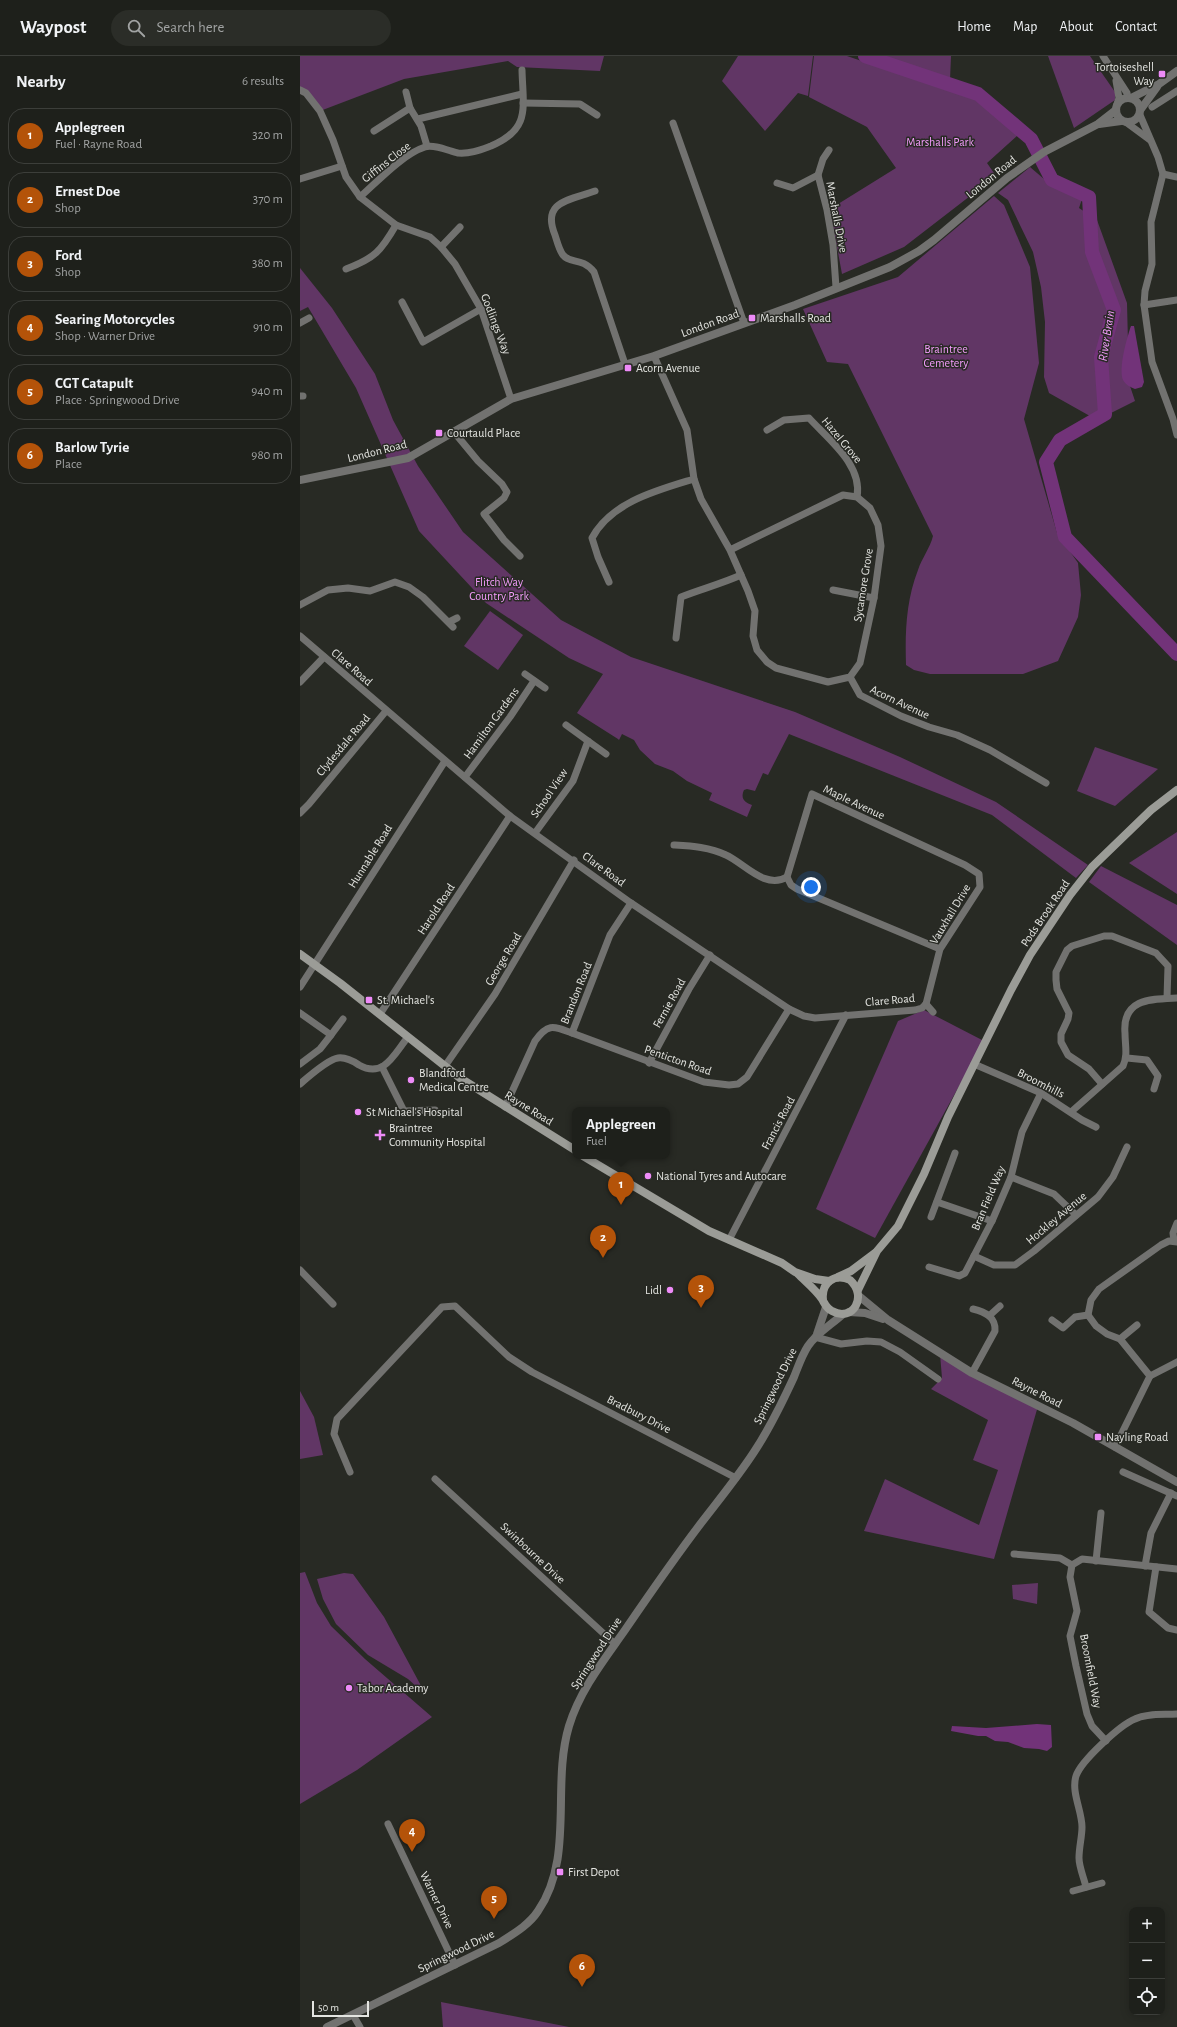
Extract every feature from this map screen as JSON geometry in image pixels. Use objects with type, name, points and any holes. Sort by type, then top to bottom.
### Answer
[{"type":"main road","name":"Pods Brook Road","points":[[877,1251],[898,1226],[924,1174],[948,1117],[1010,990],[1030,955],[1070,895],[1112,846],[1151,810],[1177,790]]},
{"type":"main road","name":"Rayne Road","points":[[300,954],[476,1089],[572,1148]]},
{"type":"main road","name":"Rayne Road","points":[[588,1159],[663,1205],[729,1240],[782,1263],[795,1272],[824,1303],[836,1313],[846,1313]]},
{"type":"main road","points":[[824,1303],[823,1290],[829,1281],[851,1271],[877,1251]]},
{"type":"main road","points":[[846,1313],[858,1302],[859,1293],[877,1251]]},
{"type":"main road","name":"Rayne Road","points":[[795,1272],[815,1279],[829,1281]]},
{"type":"main road","name":"Rayne Road","points":[[838,1277],[850,1280],[859,1293]]},
{"type":"street","points":[[1103,56],[1130,98],[1139,104],[1140,112],[1163,174],[1151,222],[1152,264],[1144,291],[1144,305],[1152,362],[1173,418],[1177,435]]},
{"type":"street","name":"Giffins Close","points":[[360,197],[410,154],[427,146],[469,153],[499,142],[514,133],[520,122],[523,103],[522,70]]},
{"type":"street","points":[[1116,107],[1122,100],[1130,98],[1159,84],[1177,72]]},
{"type":"street","points":[[1116,78],[1119,98],[1116,107],[1117,116],[1150,140]]},
{"type":"street","points":[[1124,122],[1135,121],[1159,84]]},
{"type":"street","name":"Godlings Way","points":[[300,90],[306,93],[320,111],[333,140],[346,177],[360,197],[396,224],[430,237],[441,247],[455,264],[481,309],[511,399]]},
{"type":"street","name":"Giffins Close","points":[[406,92],[410,108],[418,119],[427,146]]},
{"type":"street","points":[[1152,107],[1177,92]]},
{"type":"street","points":[[418,119],[522,94]]},
{"type":"street","points":[[523,103],[580,104],[597,115]]},
{"type":"street","name":"London Road","points":[[300,480],[385,463],[417,453],[511,399],[654,356],[890,267],[919,251],[1007,178],[1044,152],[1098,124],[1116,107]]},
{"type":"street","points":[[374,131],[410,108]]},
{"type":"street","points":[[673,122],[744,323]]},
{"type":"street","name":"London Road","points":[[1098,124],[1124,122]]},
{"type":"street","name":"Marshalls Drive","points":[[829,150],[822,160],[818,175],[827,210],[833,245],[836,287]]},
{"type":"street","points":[[300,179],[342,166]]},
{"type":"street","points":[[1163,174],[1177,177]]},
{"type":"street","name":"Marshalls Drive","points":[[777,183],[793,188],[818,175]]},
{"type":"street","points":[[595,191],[559,204],[552,211],[550,217],[552,229],[563,255],[569,260],[587,264],[594,272],[625,364]]},
{"type":"street","points":[[346,268],[363,262],[375,254],[384,246],[396,224]]},
{"type":"street","points":[[441,247],[460,226]]},
{"type":"street","points":[[1144,305],[1177,300]]},
{"type":"street","points":[[402,302],[422,342],[481,309]]},
{"type":"street","points":[[300,323],[310,318]]},
{"type":"street","points":[[654,356],[687,430],[694,479],[701,499],[730,550],[755,611],[753,636],[757,650],[767,662],[776,668],[828,682],[850,677]]},
{"type":"street","name":"Hazel Grove","points":[[767,430],[784,420],[809,418],[854,469],[859,486],[857,497]]},
{"type":"street","points":[[454,432],[478,461],[502,484],[507,492],[504,498],[484,514],[504,540],[520,556]]},
{"type":"street","points":[[609,582],[598,557],[592,538],[598,528],[623,506],[662,489],[694,479]]},
{"type":"street","points":[[730,550],[831,500],[843,495],[857,497]]},
{"type":"street","name":"Sycamore Grove","points":[[850,677],[860,663],[874,598],[881,546],[878,525],[870,508],[857,497]]},
{"type":"street","points":[[676,638],[681,597],[700,589],[719,586],[741,575]]},
{"type":"street","points":[[300,605],[328,590],[348,588],[370,591],[395,582],[409,587],[452,625],[458,618]]},
{"type":"street","points":[[833,590],[874,598]]},
{"type":"street","name":"Clare Road","points":[[300,636],[510,816],[574,860],[632,903],[789,1008],[804,1016],[815,1018],[916,1010],[922,1008],[926,1004],[933,1012]]},
{"type":"street","points":[[300,682],[324,657]]},
{"type":"street","points":[[525,674],[545,688]]},
{"type":"street","name":"Acorn Avenue","points":[[850,677],[860,695],[901,716],[970,741],[1046,783]]},
{"type":"street","name":"Hamilton Gardens","points":[[465,777],[510,717],[534,681]]},
{"type":"street","name":"Clydesdale Road","points":[[301,812],[386,711]]},
{"type":"street","points":[[566,725],[606,754]]},
{"type":"street","name":"School View","points":[[535,833],[573,781],[588,741]]},
{"type":"street","name":"Hunnable Road","points":[[300,987],[316,965],[389,846],[445,761]]},
{"type":"street","name":"Maple Avenue","points":[[787,878],[812,794],[966,865]]},
{"type":"street","name":"Harold Road","points":[[380,1014],[510,816]]},
{"type":"street","points":[[674,845],[694,846],[726,855],[765,879],[777,881],[787,878],[797,889],[940,949]]},
{"type":"street","name":"George Road","points":[[445,1066],[495,994],[574,860]]},
{"type":"street","name":"Vauxhall Drive","points":[[926,1004],[940,949],[980,887],[979,874],[966,865]]},
{"type":"street","name":"Brandon Road","points":[[505,1107],[535,1041],[541,1032],[546,1028],[552,1027],[572,1033],[610,935],[632,903]]},
{"type":"street","points":[[1102,1084],[1089,1069],[1068,1055],[1061,1042],[1061,1034],[1068,1019],[1069,1013],[1057,989],[1056,972],[1067,950],[1077,944],[1104,936],[1112,936],[1156,952],[1168,966],[1167,998]]},
{"type":"street","name":"Fernie Road","points":[[649,1063],[689,989],[710,955]]},
{"type":"street","points":[[1071,1112],[1102,1084],[1119,1072],[1127,1058],[1124,1027],[1128,1014],[1144,1000],[1177,998]]},
{"type":"street","name":"Penticton Road","points":[[572,1033],[649,1063],[704,1082],[719,1085],[738,1084],[753,1068],[789,1008]]},
{"type":"street","points":[[300,1013],[331,1035]]},
{"type":"street","name":"Francis Road","points":[[729,1240],[846,1015]]},
{"type":"street","points":[[300,1064],[320,1049],[342,1019]]},
{"type":"street","points":[[300,1084],[330,1061],[338,1058],[350,1060],[367,1070],[382,1068],[408,1036]]},
{"type":"street","points":[[1127,1058],[1147,1060],[1158,1076],[1154,1089]]},
{"type":"street","name":"Broomhills","points":[[974,1064],[1041,1093],[1082,1120],[1096,1127]]},
{"type":"street","points":[[382,1068],[404,1112],[435,1110]]},
{"type":"street","name":"Bran Field Way","points":[[929,1267],[959,1276],[965,1273],[992,1221],[1011,1177],[1022,1132],[1041,1093]]},
{"type":"street","name":"Hockley Avenue","points":[[974,1256],[994,1265],[1015,1265],[1034,1251],[1098,1197],[1113,1177],[1127,1147]]},
{"type":"street","points":[[931,1217],[955,1153]]},
{"type":"street","points":[[1011,1177],[1054,1194],[1076,1215]]},
{"type":"street","points":[[936,1202],[992,1221]]},
{"type":"street","points":[[1150,1376],[1120,1339],[1107,1334],[1096,1326],[1088,1315],[1091,1300],[1099,1289],[1161,1245],[1176,1242],[1173,1233],[1177,1223]]},
{"type":"street","points":[[300,1270],[329,1294],[333,1304]]},
{"type":"street","name":"Rayne Road","points":[[859,1293],[888,1320],[972,1373],[1073,1424],[1177,1482]]},
{"type":"street","name":"Springwood Drive","points":[[816,1336],[824,1303]]},
{"type":"street","name":"Bradbury Drive","points":[[350,1472],[334,1434],[337,1419],[442,1307],[455,1306],[509,1357],[532,1372],[736,1478]]},
{"type":"street","points":[[989,1316],[1000,1306]]},
{"type":"street","points":[[972,1373],[994,1331],[995,1326],[989,1316],[973,1309]]},
{"type":"street","name":"Rayne Road","points":[[846,1313],[865,1313],[888,1320]]},
{"type":"street","name":"Springwood Drive","points":[[327,2027],[455,1964],[474,1957],[520,1930],[539,1910],[553,1883],[558,1859],[562,1760],[569,1726],[580,1699],[598,1669],[678,1554],[736,1478],[762,1440],[780,1406],[807,1348],[816,1336],[846,1313]]},
{"type":"street","points":[[1052,1320],[1062,1328],[1075,1317],[1088,1315]]},
{"type":"street","points":[[1120,1339],[1137,1325]]},
{"type":"street","points":[[816,1336],[841,1344],[867,1341],[881,1342],[900,1352],[938,1379]]},
{"type":"street","points":[[1115,1447],[1150,1376],[1177,1362]]},
{"type":"street","points":[[1123,1472],[1174,1495],[1151,1533],[1145,1566]]},
{"type":"street","name":"Swinbourne Drive","points":[[435,1479],[615,1644]]},
{"type":"street","points":[[1096,1561],[1100,1513]]},
{"type":"street","points":[[1014,1554],[1060,1558],[1072,1565],[1082,1560],[1177,1569]]},
{"type":"street","name":"Broomfield Way","points":[[1072,1565],[1070,1577],[1077,1611],[1070,1636],[1087,1714],[1092,1726],[1106,1741]]},
{"type":"street","points":[[1156,1567],[1149,1612],[1168,1628],[1177,1630]]},
{"type":"street","points":[[1086,1887],[1079,1857],[1082,1827],[1076,1795],[1076,1777],[1086,1760],[1106,1741],[1134,1719],[1143,1716],[1177,1714]]},
{"type":"street","name":"Warner Drive","points":[[388,1824],[455,1964]]},
{"type":"street","points":[[1073,1891],[1102,1883]]},
{"type":"street","points":[[353,2015],[360,2027]]},
{"type":"green space","points":[[300,56],[604,56],[600,71],[517,67],[508,61],[404,79],[320,111],[300,88]]},
{"type":"green space","points":[[738,56],[813,56],[808,96],[798,93],[765,131],[722,81]]},
{"type":"green space","name":"Marshalls Park","points":[[814,56],[847,56],[974,99],[1018,135],[987,163],[996,176],[904,247],[842,274],[830,209],[896,168],[867,127],[809,97]]},
{"type":"green space","points":[[877,56],[951,56],[950,80]]},
{"type":"green space","points":[[1048,56],[1090,56],[1115,92],[1115,100],[1074,128]]},
{"type":"green space","points":[[1030,167],[1051,185],[1082,199],[1079,208],[1097,220],[1127,303],[1129,383],[1135,401],[1097,420],[1049,393],[1044,377],[1045,322],[1041,287],[1033,252],[1008,200],[998,193]]},
{"type":"green space","name":"Braintree Cemetery","points":[[994,196],[1004,205],[1030,267],[1039,363],[1024,419],[1057,533],[1078,563],[1081,595],[1078,617],[1058,661],[1023,674],[930,674],[914,670],[906,665],[906,641],[907,617],[911,593],[920,566],[933,536],[848,364],[827,362],[803,309],[898,277]]},
{"type":"green space","name":"Flitch Way Country Park","points":[[300,268],[332,308],[375,374],[393,420],[418,466],[463,532],[561,620],[631,657],[795,712],[900,757],[996,802],[1088,865],[1076,878],[992,815],[789,734],[768,775],[763,773],[755,791],[747,789],[744,790],[744,800],[752,805],[747,817],[709,800],[712,793],[687,781],[673,771],[655,764],[640,750],[634,740],[622,734],[619,740],[577,713],[603,674],[569,658],[486,603],[419,531],[356,388],[308,307],[300,311]]},
{"type":"green space","points":[[490,611],[523,635],[498,670],[464,646]]},
{"type":"green space","points":[[1095,747],[1158,769],[1115,806],[1077,791]]},
{"type":"green space","points":[[1177,832],[1177,894],[1129,863]]},
{"type":"green space","points":[[1101,866],[1177,905],[1177,945],[1089,882]]},
{"type":"green space","points":[[924,1010],[984,1041],[875,1238],[816,1209],[898,1021]]},
{"type":"green space","points":[[940,1354],[1038,1406],[994,1559],[864,1531],[885,1479],[979,1525],[998,1470],[973,1460],[988,1420],[931,1389],[942,1378]]},
{"type":"green space","points":[[300,1391],[314,1417],[323,1455],[300,1459]]},
{"type":"green space","name":"Tabor Academy","points":[[305,1572],[317,1603],[331,1626],[365,1659],[432,1717],[357,1770],[300,1804],[300,1573]]},
{"type":"green space","points":[[344,1573],[353,1574],[384,1617],[426,1695],[408,1679],[368,1655],[336,1624],[323,1599],[317,1579]]},
{"type":"green space","points":[[1038,1583],[1037,1604],[1013,1599],[1012,1585]]},
{"type":"green space","points":[[441,2002],[569,2027],[443,2027]]},
{"type":"shaded area","points":[[1131,326],[1134,326],[1144,382],[1142,387],[1135,389],[1125,383],[1122,375],[1124,353]]},
{"type":"shaded area","points":[[1037,1724],[1051,1725],[1052,1747],[1047,1751],[1024,1748],[1008,1742],[995,1741],[986,1736],[951,1731],[952,1726],[986,1728]]},
{"type":"waterway","name":"River Brain","points":[[865,56],[978,94],[1031,139],[1052,180],[1089,197],[1092,252],[1114,310],[1101,357],[1105,414],[1060,440],[1046,462],[1065,537],[1177,654]]},
{"type":"place","name":"Tortoiseshell Way","points":[[1162,74]]},
{"type":"place","name":"Marshalls Road","points":[[752,318]]},
{"type":"place","name":"Acorn Avenue","points":[[628,368]]},
{"type":"place","name":"Courtauld Place","points":[[439,433]]},
{"type":"place","name":"St. Michael's","points":[[369,1000]]},
{"type":"place","name":"Blandford Medical Centre","points":[[411,1080]]},
{"type":"place","name":"St Michael's Hospital","points":[[358,1112]]},
{"type":"place","name":"Braintree Community Hospital","points":[[380,1135]]},
{"type":"place","name":"National Tyres and Autocare","points":[[648,1176]]},
{"type":"place","name":"Applegreen","points":[[621,1205]]},
{"type":"place","name":"Ernest Doe","points":[[603,1258]]},
{"type":"place","name":"Lidl","points":[[670,1290]]},
{"type":"place","name":"Ford","points":[[701,1308]]},
{"type":"place","name":"Nayling Road","points":[[1098,1437]]},
{"type":"place","name":"Tabor Academy","points":[[349,1688]]},
{"type":"place","name":"Searing Motorcycles","points":[[412,1852]]},
{"type":"place","name":"First Depot","points":[[560,1872]]},
{"type":"place","name":"CGT Catapult","points":[[494,1919]]},
{"type":"place","name":"Barlow Tyrie","points":[[582,1987]]}]
